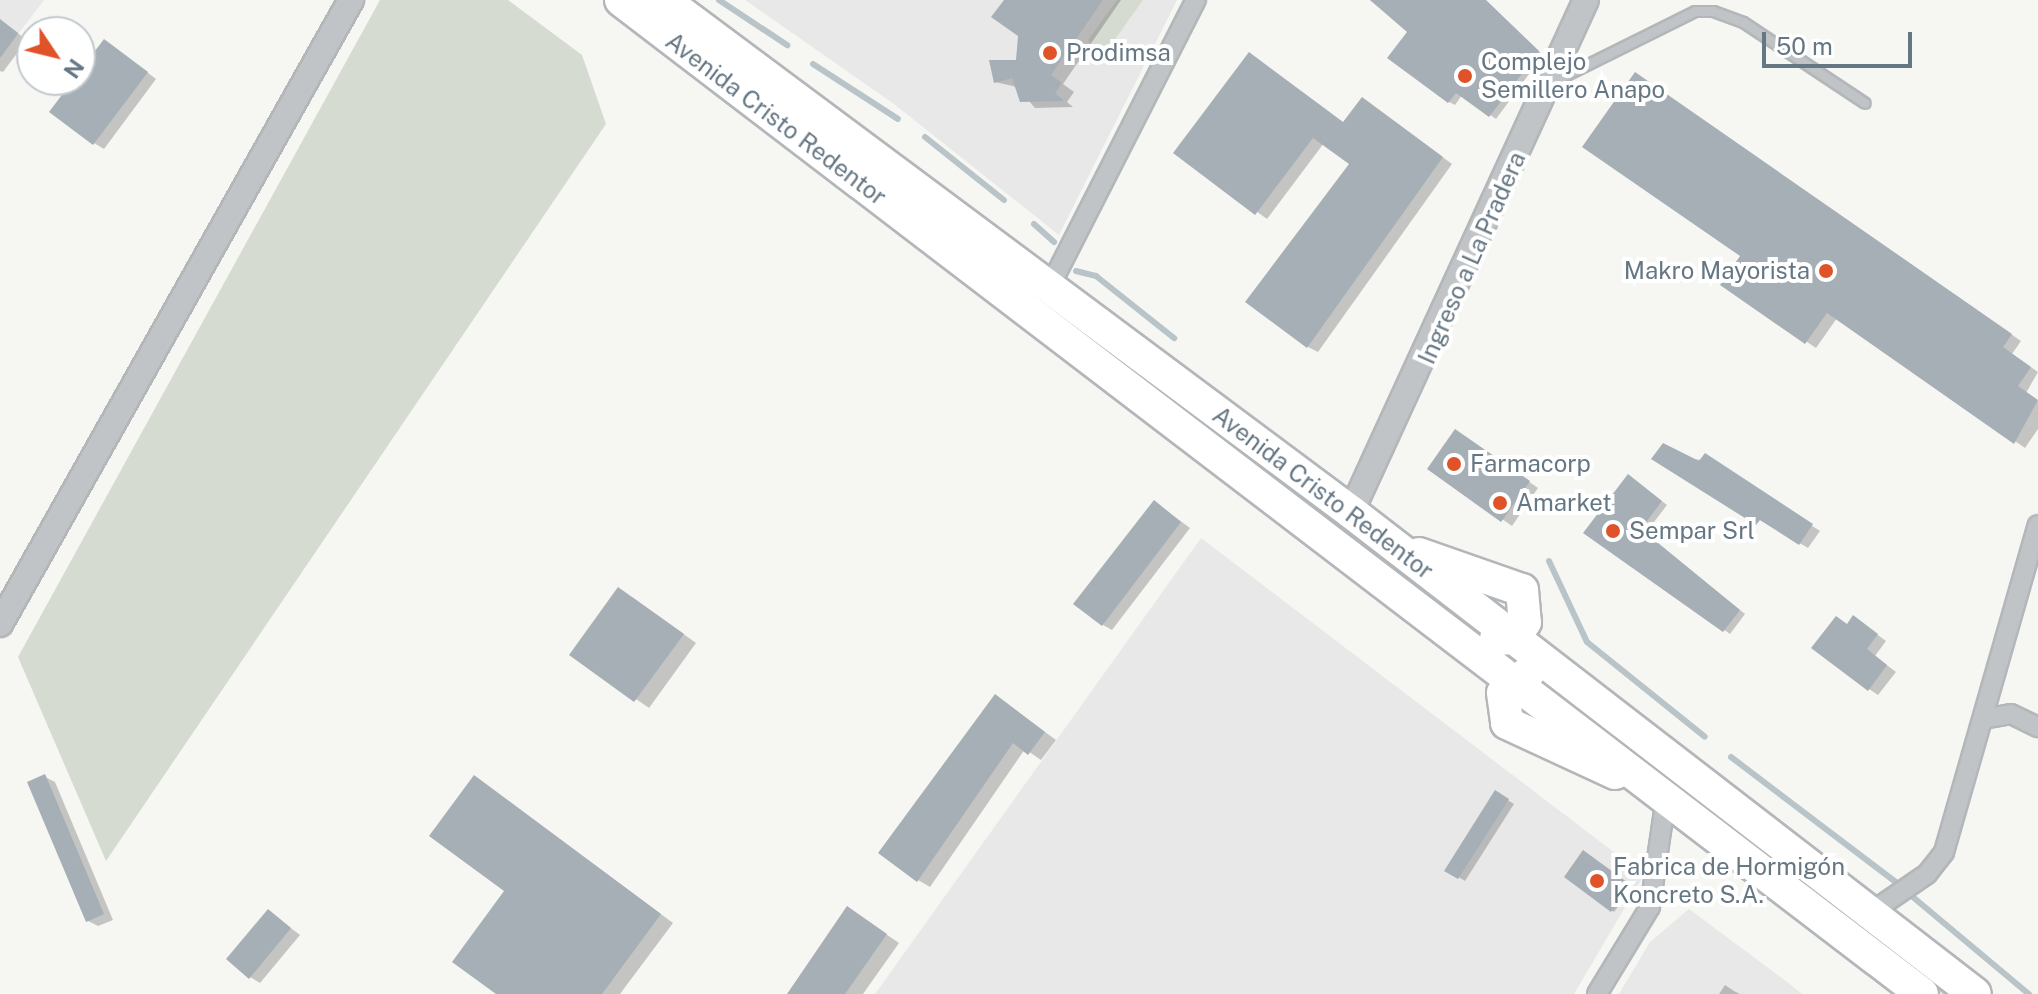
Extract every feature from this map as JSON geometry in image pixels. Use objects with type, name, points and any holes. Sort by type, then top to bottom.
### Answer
[{"type":"highway","name":"Avenida Cristo Redentor","points":[[621,0],[1294,510],[1513,682]]},
{"type":"highway","name":"Avenida Cristo Redentor","points":[[664,0],[1048,290],[1351,512],[1975,994]]},
{"type":"highway","points":[[1294,510],[1347,537],[1476,632],[1514,638],[1528,608],[1517,586],[1390,542]]},
{"type":"highway","points":[[1696,778],[1536,673],[1513,682],[1501,711],[1520,735],[1655,789],[1922,994]]},
{"type":"street","points":[[0,624],[351,0]]},
{"type":"street","points":[[1048,290],[1196,0]]},
{"type":"street","name":"Ingreso a La Pradera","points":[[1351,512],[1586,0]]},
{"type":"street","points":[[1870,913],[1927,874],[1944,852],[2038,525]]},
{"type":"street","points":[[1983,719],[2011,714],[2038,727]]},
{"type":"street","points":[[1597,994],[1650,907],[1655,789]]},
{"type":"lane","points":[[1550,84],[1695,11],[1713,11],[1743,22],[1865,103]]},
{"type":"shaded area","points":[[0,0],[44,0],[32,16],[16,16],[16,37],[0,58]]},
{"type":"shaded area","points":[[380,0],[508,0],[582,55],[606,124],[106,861],[18,657]]},
{"type":"shaded area","points":[[745,0],[1177,0],[1059,235],[894,104]]},
{"type":"shaded area","points":[[1117,0],[1143,0],[1108,49],[1096,52],[1088,40]]},
{"type":"shaded area","points":[[1201,538],[1644,875],[1574,994],[875,994]]},
{"type":"shaded area","points":[[1565,700],[1746,829],[1952,994],[1942,994]]},
{"type":"shaded area","points":[[1689,909],[1802,994],[1619,994],[1650,942]]},
{"type":"building","name":"Prodimsa","points":[[1004,0],[1103,0],[1051,75],[1062,83],[1055,93],[1064,101],[1020,102],[1012,78],[994,83],[989,60],[1016,60],[1018,36],[991,17]]},
{"type":"building","name":"Complejo Semillero Anapo","points":[[1370,0],[1486,0],[1539,51],[1489,117],[1456,93],[1448,103],[1387,58],[1407,32]]},
{"type":"building","points":[[0,19],[16,31],[16,36],[0,58]]},
{"type":"building","points":[[104,39],[148,72],[93,145],[49,112],[61,96],[96,96],[96,50]]},
{"type":"building","points":[[1249,52],[1343,122],[1362,97],[1443,157],[1307,348],[1245,302],[1349,164],[1313,138],[1255,215],[1173,153]]},
{"type":"building","name":"Makro Mayorista","points":[[1635,72],[2012,334],[2003,347],[2031,367],[2018,386],[2038,400],[2014,444],[1827,313],[1805,344],[1720,285],[1740,256],[1582,147]]},
{"type":"building","points":[[1455,429],[1530,481],[1501,522],[1427,469]]},
{"type":"building","points":[[1663,443],[1699,461],[1705,453],[1813,524],[1799,545],[1760,520],[1756,525],[1651,459]]},
{"type":"building","name":"Sempar Srl","points":[[1628,474],[1662,501],[1641,529],[1740,610],[1723,632],[1583,533]]},
{"type":"building","points":[[1154,500],[1181,522],[1102,626],[1073,604]]},
{"type":"building","points":[[618,587],[684,634],[634,702],[569,655]]},
{"type":"building","points":[[1853,615],[1878,634],[1867,649],[1887,665],[1868,691],[1811,648],[1836,616],[1847,624]]},
{"type":"building","points":[[995,694],[1045,732],[1028,755],[1013,743],[917,882],[878,853]]},
{"type":"building","points":[[45,774],[104,914],[86,922],[27,782]]},
{"type":"building","points":[[474,775],[661,914],[602,994],[496,994],[452,962],[504,891],[429,836]]},
{"type":"building","points":[[1495,790],[1509,799],[1458,879],[1444,871]]},
{"type":"building","name":"Fabrica de Hormigón Koncreto S.A.","points":[[1583,850],[1631,885],[1611,912],[1564,877]]},
{"type":"building","points":[[847,906],[887,934],[845,994],[787,994]]},
{"type":"building","points":[[268,909],[291,928],[249,979],[226,959]]},
{"type":"waterway","points":[[719,0],[787,45]]},
{"type":"waterway","points":[[813,64],[898,119]]},
{"type":"waterway","points":[[925,137],[1004,200]]},
{"type":"waterway","points":[[1034,224],[1054,242]]},
{"type":"waterway","points":[[1076,271],[1096,276],[1174,338]]},
{"type":"waterway","points":[[1549,561],[1587,642],[1705,737]]},
{"type":"waterway","points":[[1731,757],[1897,883]]},
{"type":"waterway","points":[[1914,898],[2029,994]]},
{"type":"place","name":"Prodimsa","points":[[1050,53]]},
{"type":"place","name":"Complejo Semillero Anapo","points":[[1465,76]]},
{"type":"place","name":"Makro Mayorista","points":[[1826,271]]},
{"type":"place","name":"Farmacorp","points":[[1454,464]]},
{"type":"place","name":"Amarket","points":[[1500,503]]},
{"type":"place","name":"Sempar Srl","points":[[1613,531]]},
{"type":"place","name":"Fabrica de Hormigón Koncreto S.A.","points":[[1597,881]]}]
